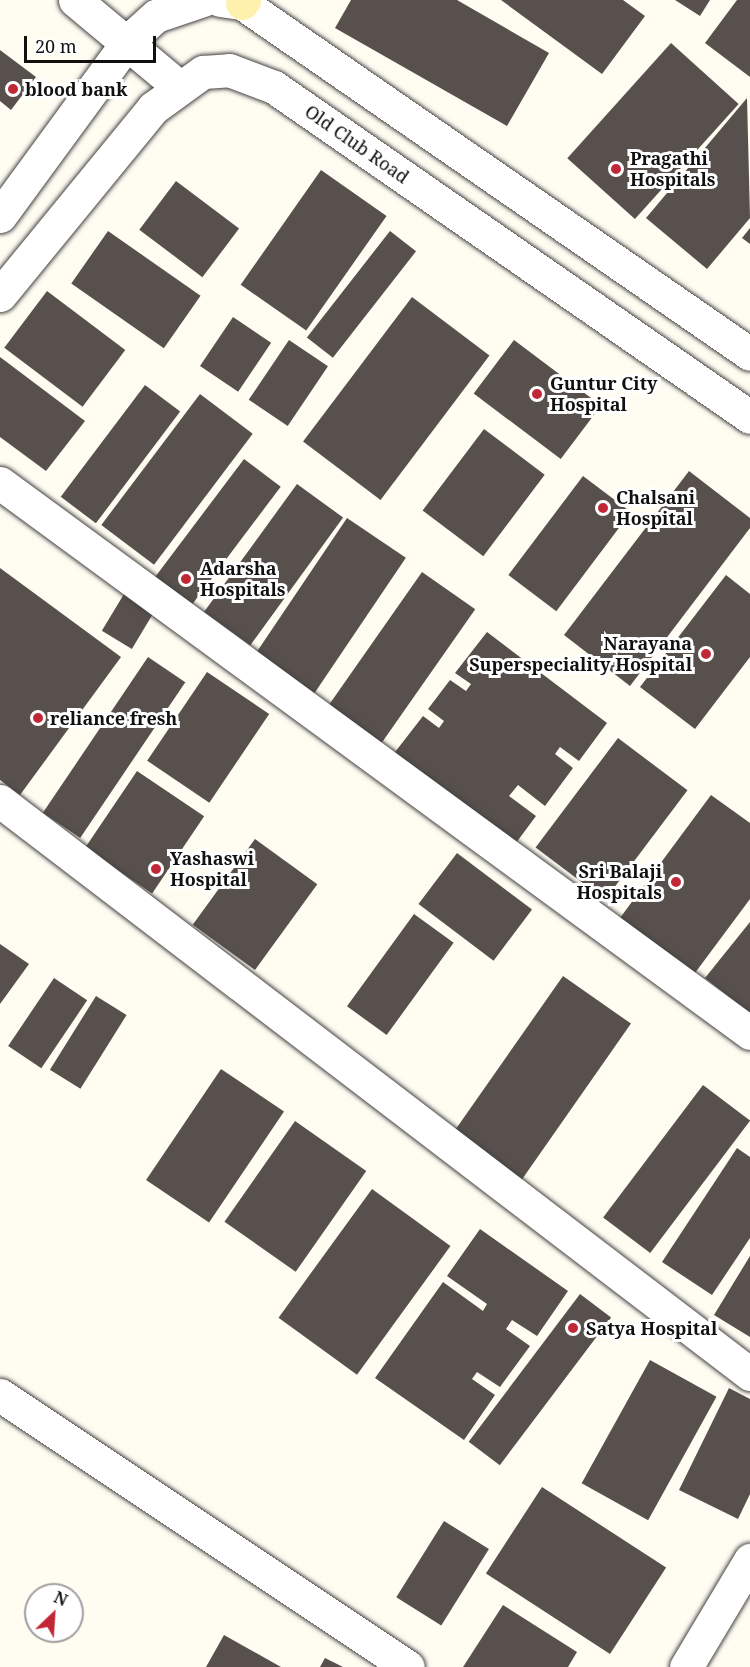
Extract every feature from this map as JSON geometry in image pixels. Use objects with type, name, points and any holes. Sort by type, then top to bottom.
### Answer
[{"type":"street","points":[[75,0],[128,41],[178,86]]},
{"type":"street","points":[[0,216],[128,41],[156,16],[203,0]]},
{"type":"street","points":[[235,1],[750,354]]},
{"type":"street","name":"Old Club Road","points":[[0,295],[153,108],[178,86],[203,72],[230,70],[274,87],[750,417]]},
{"type":"street","points":[[0,483],[750,1033]]},
{"type":"street","points":[[0,801],[750,1374]]},
{"type":"street","points":[[0,1395],[408,1667]]},
{"type":"street","points":[[686,1667],[750,1560]]},
{"type":"building","points":[[351,0],[457,0],[549,53],[507,126],[335,28]]},
{"type":"building","points":[[501,0],[623,0],[645,16],[602,74]]},
{"type":"building","points":[[675,0],[710,0],[700,16]]},
{"type":"building","points":[[737,0],[750,0],[750,77],[705,43]]},
{"type":"building","points":[[671,43],[739,104],[635,219],[567,158]]},
{"type":"building","name":"blood bank","points":[[0,50],[36,77],[11,110],[0,101]]},
{"type":"building","points":[[747,98],[750,218],[707,269],[646,218]]},
{"type":"building","points":[[321,170],[387,216],[306,331],[241,285]]},
{"type":"building","points":[[176,181],[239,229],[202,277],[139,230]]},
{"type":"building","points":[[750,228],[750,244],[742,238]]},
{"type":"building","points":[[108,231],[201,296],[164,348],[71,283]]},
{"type":"building","points":[[390,231],[416,251],[333,358],[307,337]]},
{"type":"building","points":[[47,291],[125,350],[83,407],[4,348]]},
{"type":"building","points":[[412,297],[489,355],[381,500],[303,442]]},
{"type":"building","points":[[233,317],[271,343],[238,392],[200,366]]},
{"type":"building","points":[[289,340],[328,366],[288,426],[249,400]]},
{"type":"building","points":[[514,340],[601,406],[561,459],[474,394]]},
{"type":"building","points":[[0,357],[85,421],[46,471],[0,437]]},
{"type":"building","points":[[145,385],[180,411],[96,523],[61,497]]},
{"type":"building","points":[[200,394],[253,434],[154,565],[101,525]]},
{"type":"building","points":[[484,429],[545,475],[483,556],[423,510]]},
{"type":"building","points":[[244,459],[281,487],[192,605],[155,577]]},
{"type":"building","points":[[689,471],[750,518],[750,528],[630,686],[564,635]]},
{"type":"building","points":[[583,476],[631,512],[556,611],[508,575]]},
{"type":"building","points":[[297,484],[343,518],[250,645],[204,612]]},
{"type":"building","points":[[347,518],[406,558],[310,700],[251,661]]},
{"type":"building","name":"reliance fresh","points":[[0,568],[121,657],[20,795],[0,780]]},
{"type":"building","points":[[422,572],[475,609],[382,743],[329,706]]},
{"type":"building","points":[[726,575],[750,594],[750,657],[695,729],[640,687]]},
{"type":"building","points":[[124,594],[154,612],[132,649],[102,631]]},
{"type":"building","points":[[487,632],[607,723],[579,761],[560,747],[555,754],[573,768],[545,806],[518,785],[509,796],[536,816],[513,847],[392,756],[423,716],[439,728],[444,721],[428,709],[450,680],[466,691],[471,684],[455,673]]},
{"type":"building","points":[[148,657],[185,682],[80,838],[43,813]]},
{"type":"building","points":[[207,672],[269,714],[209,803],[147,761]]},
{"type":"building","points":[[618,738],[687,790],[605,900],[536,847]]},
{"type":"building","points":[[137,771],[204,816],[152,893],[85,848]]},
{"type":"building","points":[[711,795],[750,823],[750,899],[692,977],[617,922]]},
{"type":"building","points":[[255,839],[317,884],[255,970],[193,925]]},
{"type":"building","points":[[457,853],[532,910],[494,961],[418,904]]},
{"type":"building","points":[[414,914],[454,943],[387,1035],[347,1006]]},
{"type":"building","points":[[750,922],[750,1013],[705,978]]},
{"type":"building","points":[[0,944],[29,964],[0,1004]]},
{"type":"building","points":[[563,976],[631,1024],[521,1181],[453,1133]]},
{"type":"building","points":[[54,978],[87,1000],[41,1068],[8,1046]]},
{"type":"building","points":[[96,996],[127,1015],[80,1089],[50,1070]]},
{"type":"building","points":[[221,1069],[284,1111],[209,1223],[146,1180]]},
{"type":"building","points":[[703,1085],[750,1121],[650,1253],[603,1218]]},
{"type":"building","points":[[295,1121],[366,1171],[296,1272],[224,1222]]},
{"type":"building","points":[[737,1148],[750,1157],[750,1238],[712,1295],[662,1262]]},
{"type":"building","points":[[372,1189],[450,1246],[357,1375],[279,1318]]},
{"type":"building","points":[[480,1229],[568,1291],[537,1336],[512,1320],[506,1329],[530,1346],[500,1387],[477,1372],[472,1379],[495,1395],[464,1440],[375,1378],[443,1282],[483,1311],[487,1304],[447,1276]]},
{"type":"building","points":[[750,1256],[750,1337],[714,1315]]},
{"type":"building","points":[[580,1294],[611,1317],[500,1465],[469,1442]]},
{"type":"building","points":[[650,1360],[716,1397],[648,1520],[582,1483]]},
{"type":"building","points":[[729,1388],[750,1399],[750,1494],[738,1519],[679,1490]]},
{"type":"building","points":[[542,1487],[666,1568],[610,1654],[486,1573]]},
{"type":"building","points":[[444,1521],[489,1549],[441,1625],[396,1597]]},
{"type":"building","points":[[503,1605],[577,1652],[568,1667],[463,1667]]},
{"type":"building","points":[[224,1635],[281,1667],[206,1667]]},
{"type":"building","points":[[325,1658],[343,1667],[320,1667]]},
{"type":"place","name":"blood bank","points":[[13,89]]},
{"type":"place","name":"Pragathi Hospitals","points":[[616,169]]},
{"type":"place","name":"Guntur City Hospital","points":[[537,394]]},
{"type":"place","name":"Chalsani Hospital","points":[[603,508]]},
{"type":"place","name":"Adarsha Hospitals","points":[[186,579]]},
{"type":"place","name":"Narayana Superspeciality Hospital","points":[[706,654]]},
{"type":"place","name":"reliance fresh","points":[[38,718]]},
{"type":"place","name":"Yashaswi Hospital","points":[[156,869]]},
{"type":"place","name":"Sri Balaji Hospitals","points":[[676,882]]},
{"type":"place","name":"Satya Hospital","points":[[573,1328]]}]
